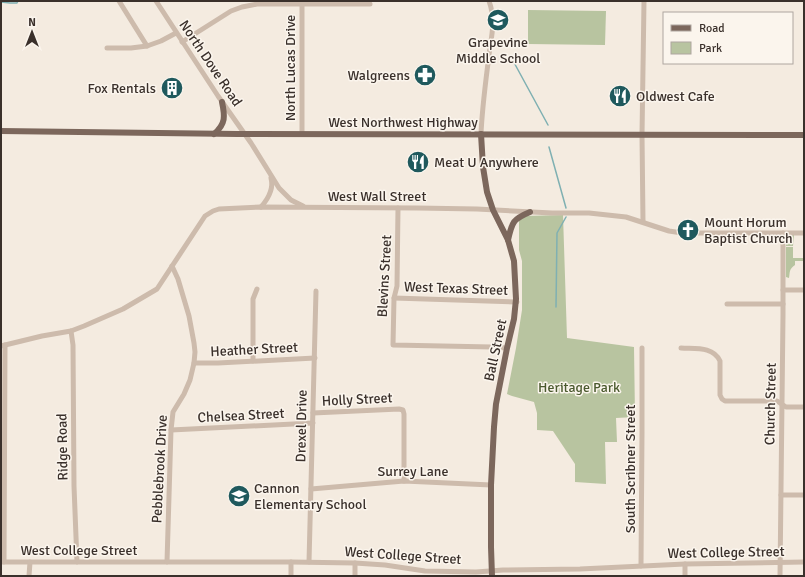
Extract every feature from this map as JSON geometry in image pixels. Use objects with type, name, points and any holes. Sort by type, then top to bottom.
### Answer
[{"type":"main road","points":[[214,134],[220,129],[225,117],[222,102]]},
{"type":"main road","name":"West Northwest Highway","points":[[1,132],[214,134],[246,136],[302,134],[804,135]]},
{"type":"main road","name":"Ball Street","points":[[481,134],[483,167],[487,192],[493,210],[508,240],[514,261],[516,302],[514,319],[496,404],[491,485],[492,573]]},
{"type":"main road","points":[[508,240],[514,221],[518,217],[530,212]]},
{"type":"street","points":[[119,1],[147,46]]},
{"type":"street","name":"North Dove Road","points":[[156,1],[222,102],[263,161],[279,188],[291,200],[310,208]]},
{"type":"street","points":[[481,134],[483,102],[493,30],[493,17],[490,1]]},
{"type":"street","points":[[643,222],[642,135],[644,1]]},
{"type":"street","points":[[182,42],[231,11],[242,7],[257,4],[302,2],[370,4]]},
{"type":"street","name":"North Lucas Drive","points":[[302,2],[302,134]]},
{"type":"street","points":[[107,48],[147,46],[176,33]]},
{"type":"street","points":[[261,207],[267,201],[270,193],[272,181],[270,175]]},
{"type":"street","name":"West Wall Street","points":[[3,345],[71,331],[123,309],[157,289],[205,216],[213,210],[219,209],[261,207],[493,210],[614,215],[626,217],[669,231],[682,233],[804,233]]},
{"type":"street","name":"Blevins Street","points":[[398,208],[397,286],[394,298],[393,346],[507,348]]},
{"type":"street","name":"Church Street","points":[[780,576],[783,233]]},
{"type":"street","name":"Pebblebrook Drive","points":[[167,562],[171,430],[173,412],[190,380],[195,352],[189,316],[178,279],[172,266]]},
{"type":"street","points":[[253,361],[253,299],[256,289]]},
{"type":"street","points":[[783,290],[804,290]]},
{"type":"street","name":"Drexel Drive","points":[[309,562],[316,291]]},
{"type":"street","name":"West Texas Street","points":[[394,298],[516,302]]},
{"type":"street","points":[[727,304],[783,304]]},
{"type":"street","name":"Ridge Road","points":[[71,331],[73,345],[74,486],[77,562]]},
{"type":"street","points":[[2,562],[3,345]]},
{"type":"street","name":"South Scribner Street","points":[[641,566],[642,348]]},
{"type":"street","points":[[681,348],[705,349],[719,358],[720,395],[725,401],[777,402],[786,406],[804,407]]},
{"type":"street","name":"Heather Street","points":[[194,363],[315,358]]},
{"type":"street","name":"Holly Street","points":[[313,414],[403,410],[404,481]]},
{"type":"street","name":"Chelsea Street","points":[[171,430],[313,423]]},
{"type":"street","name":"Surrey Lane","points":[[311,489],[404,481],[491,485]]},
{"type":"street","points":[[781,495],[804,495]]},
{"type":"street","name":"West College Street","points":[[2,562],[355,563],[385,565],[425,571],[492,573],[503,570],[804,562]]},
{"type":"street","points":[[29,576],[30,562]]},
{"type":"street","points":[[291,562],[291,576]]},
{"type":"street","points":[[355,563],[355,576]]},
{"type":"street","points":[[685,564],[685,576]]},
{"type":"green space","points":[[528,10],[606,11],[605,45],[528,44]]},
{"type":"green space","name":"Heritage Park","points":[[563,215],[567,338],[634,347],[635,417],[616,418],[617,442],[605,442],[606,484],[575,482],[575,464],[553,431],[537,430],[537,413],[534,402],[507,394],[522,310],[522,261],[519,250],[519,221],[524,216]]},
{"type":"green space","points":[[790,235],[794,235],[793,246],[786,246],[786,240]]},
{"type":"green space","points":[[786,247],[793,247],[793,258],[804,258],[804,261],[795,261],[795,265],[790,271],[789,278],[786,277]]},
{"type":"waterway","points":[[1,2],[17,3],[18,1]]},
{"type":"waterway","points":[[511,57],[548,125]]},
{"type":"waterway","points":[[549,147],[566,208]]},
{"type":"waterway","points":[[556,307],[557,233],[566,217]]},
{"type":"place","name":"Grapevine Middle School","points":[[498,20]]},
{"type":"place","name":"Walgreens","points":[[425,75]]},
{"type":"place","name":"Fox Rentals","points":[[172,88]]},
{"type":"place","name":"Oldwest Cafe","points":[[620,96]]},
{"type":"place","name":"Meat U Anywhere","points":[[418,162]]},
{"type":"place","name":"Mount Horum Baptist Church","points":[[688,230]]},
{"type":"place","name":"Cannon Elementary School","points":[[239,496]]}]
